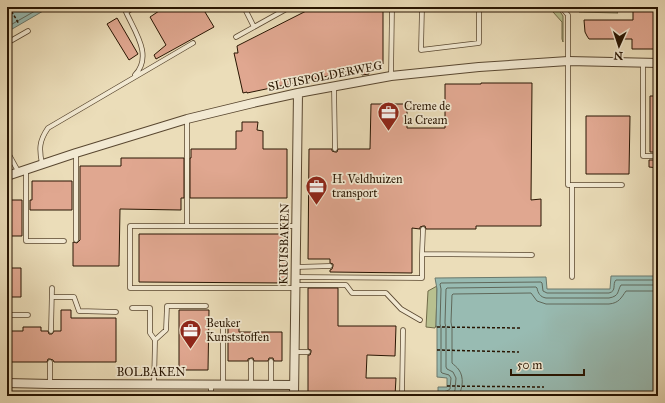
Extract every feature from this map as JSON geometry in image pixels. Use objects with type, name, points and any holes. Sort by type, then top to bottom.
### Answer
[{"type":"street","name":"SLUISPOLDERWEG","points":[[7,176],[18,171],[139,133],[187,120],[298,93],[391,76],[479,67],[568,61],[658,63]]},
{"type":"street","name":"KRUISBAKEN","points":[[294,396],[298,93]]},
{"type":"street","name":"BOLBAKEN","points":[[7,383],[294,385]]},
{"type":"lane","points":[[131,79],[138,71],[144,58],[142,46],[126,12],[135,7]]},
{"type":"lane","points":[[244,7],[254,26]]},
{"type":"lane","points":[[236,37],[290,7]]},
{"type":"lane","points":[[391,76],[392,7]]},
{"type":"lane","points":[[422,7],[421,50],[479,43],[479,7]]},
{"type":"lane","points":[[561,7],[568,15],[568,185],[622,186]]},
{"type":"lane","points":[[7,43],[28,31]]},
{"type":"lane","points":[[42,164],[40,143],[48,128],[193,44]]},
{"type":"lane","points":[[643,62],[643,156],[658,156]]},
{"type":"lane","points":[[334,86],[335,149]]},
{"type":"lane","points":[[187,120],[187,226]]},
{"type":"lane","points":[[7,151],[18,171]]},
{"type":"lane","points":[[76,153],[76,240]]},
{"type":"lane","points":[[26,169],[26,241],[64,241]]},
{"type":"lane","points":[[572,185],[572,277]]},
{"type":"lane","points":[[296,226],[130,226],[130,288],[422,278],[422,228]]},
{"type":"lane","points":[[422,254],[532,255]]},
{"type":"lane","points":[[296,267],[330,266]]},
{"type":"lane","points":[[296,283],[346,285],[352,293],[386,293],[401,309],[420,320]]},
{"type":"lane","points":[[51,331],[52,288]]},
{"type":"lane","points":[[52,297],[74,297],[79,311],[116,312]]},
{"type":"lane","points":[[155,340],[166,330],[167,306],[206,306]]},
{"type":"lane","points":[[132,308],[150,308],[150,333],[155,340],[154,385]]},
{"type":"lane","points":[[7,315],[28,315]]},
{"type":"lane","points":[[223,324],[223,384]]},
{"type":"lane","points":[[402,396],[403,330]]},
{"type":"lane","points":[[295,352],[308,352]]},
{"type":"lane","points":[[250,384],[251,361]]},
{"type":"lane","points":[[271,361],[271,384]]},
{"type":"lane","points":[[50,362],[50,384]]},
{"type":"lane","points":[[211,384],[211,396]]},
{"type":"path","points":[[9,7],[19,24]]},
{"type":"path","points":[[437,328],[520,328]]},
{"type":"path","points":[[437,350],[519,352]]},
{"type":"path","points":[[447,386],[544,387]]},
{"type":"green space","points":[[554,7],[557,7],[563,16],[563,42],[562,22],[553,12]]},
{"type":"green space","points":[[580,7],[611,7],[618,13],[579,12]]},
{"type":"green space","points":[[437,286],[436,325],[435,328],[426,327],[428,291]]},
{"type":"water","points":[[7,7],[50,7],[7,32]]},
{"type":"water","points":[[611,276],[658,276],[658,396],[438,396],[438,387],[447,387],[447,378],[437,377],[437,289],[435,278],[546,277],[547,289],[610,289]]},
{"type":"building","points":[[165,7],[202,7],[214,27],[156,59],[154,55],[166,45],[150,17]]},
{"type":"building","points":[[314,7],[383,7],[383,64],[368,67],[369,74],[362,75],[361,69],[243,93],[234,53],[238,53],[237,46]]},
{"type":"building","points":[[633,7],[658,7],[658,49],[632,49],[632,39],[589,39],[585,32],[584,20],[633,20]]},
{"type":"building","points":[[117,18],[138,54],[129,60],[107,24]]},
{"type":"building","points":[[532,83],[531,200],[541,199],[541,226],[476,226],[476,229],[426,229],[425,226],[420,227],[420,229],[412,228],[412,273],[330,272],[333,264],[330,263],[330,259],[308,259],[309,149],[332,149],[332,151],[337,152],[338,149],[370,149],[371,104],[407,104],[407,128],[445,128],[445,84]]},
{"type":"building","points":[[650,96],[658,96],[658,152],[650,152]]},
{"type":"building","points":[[586,116],[630,116],[629,174],[586,174]]},
{"type":"building","points":[[242,122],[258,122],[257,130],[263,131],[263,149],[287,149],[287,198],[190,198],[191,149],[236,149],[236,131],[242,131]]},
{"type":"building","points":[[121,158],[184,158],[184,198],[181,198],[181,210],[120,209],[119,266],[73,266],[73,242],[77,243],[80,240],[80,166],[121,166]]},
{"type":"building","points":[[649,160],[658,160],[658,168],[649,167]]},
{"type":"building","points":[[32,181],[72,181],[72,210],[30,210],[30,200],[32,200]]},
{"type":"building","points":[[7,200],[22,200],[22,236],[7,236]]},
{"type":"building","points":[[139,234],[286,234],[286,283],[139,282]]},
{"type":"building","points":[[7,268],[21,268],[21,297],[7,297]]},
{"type":"building","points":[[308,288],[338,288],[338,326],[396,326],[395,356],[367,355],[366,378],[396,378],[395,396],[308,396],[308,355],[310,355],[311,350],[308,349]]},
{"type":"building","points":[[61,310],[71,310],[71,318],[116,318],[116,362],[54,362],[53,360],[48,359],[47,362],[7,362],[7,331],[23,331],[23,327],[41,327],[41,331],[48,331],[49,334],[52,334],[54,331],[61,331]]},
{"type":"building","points":[[179,310],[209,310],[208,370],[179,370]]},
{"type":"building","points":[[228,325],[239,325],[239,332],[282,332],[282,361],[274,361],[273,358],[269,358],[268,361],[254,361],[253,358],[251,358],[248,359],[248,361],[228,361]]},
{"type":"place","name":"Creme de la Cream","points":[[389,132]]},
{"type":"place","name":"H. Veldhuizen transport","points":[[317,206]]},
{"type":"place","name":"Beuker Kunststoffen","points":[[190,350]]}]
